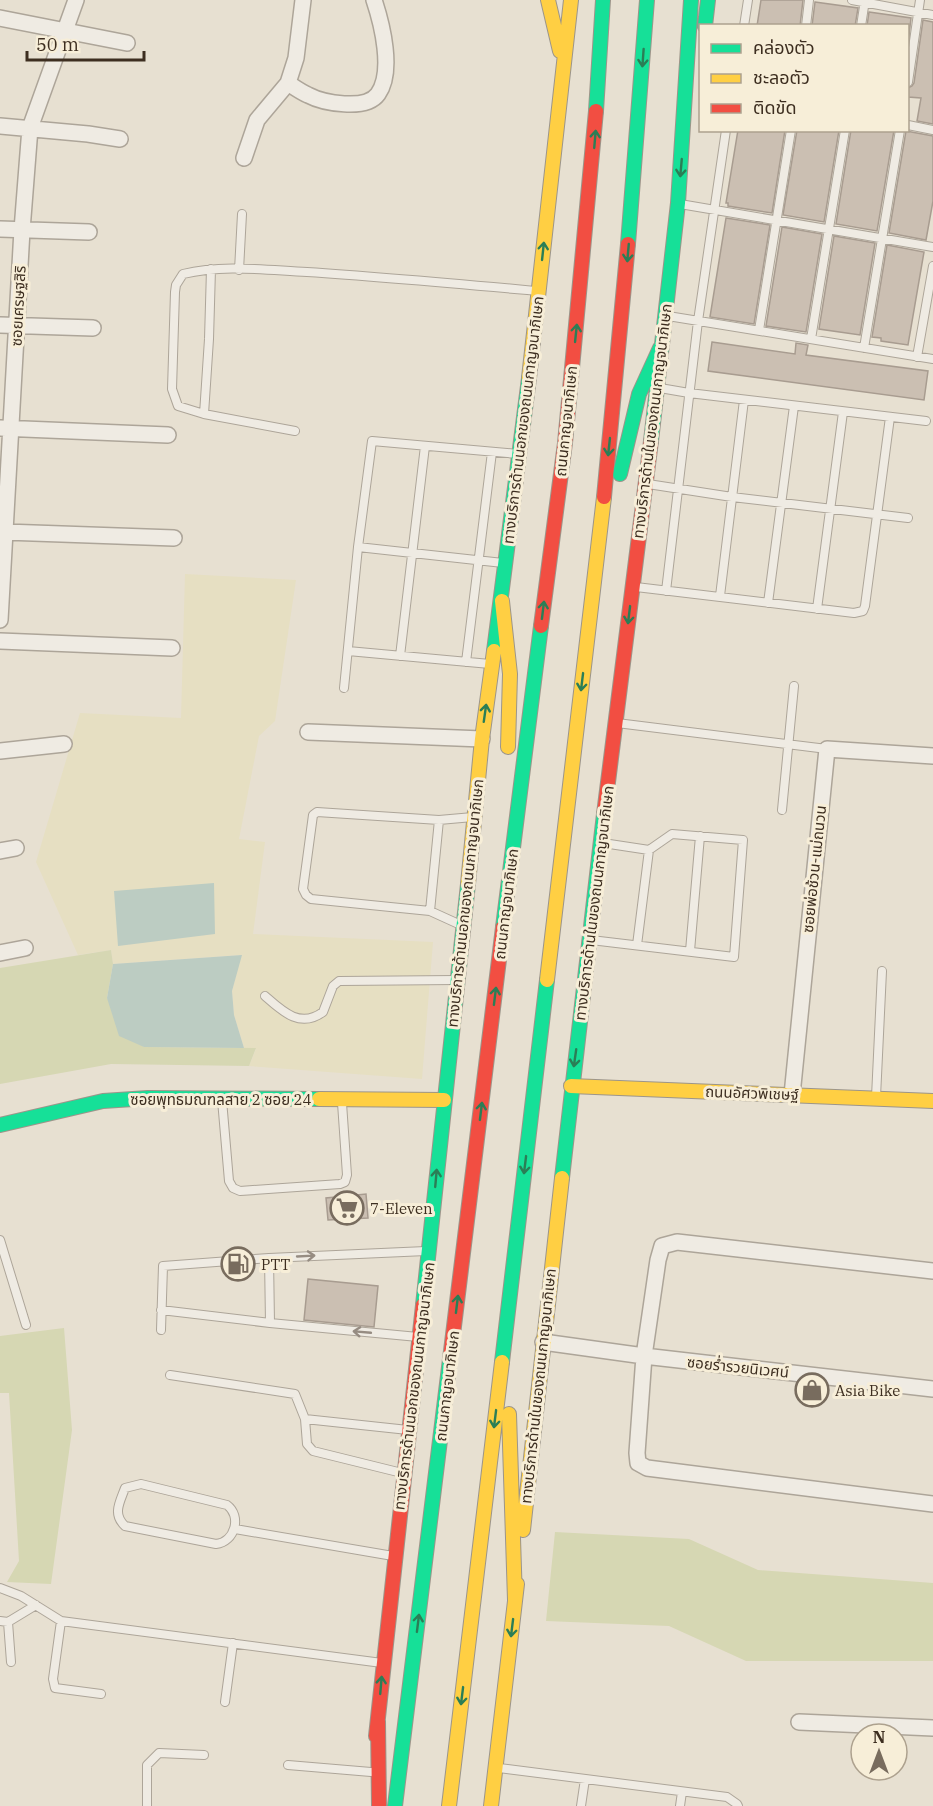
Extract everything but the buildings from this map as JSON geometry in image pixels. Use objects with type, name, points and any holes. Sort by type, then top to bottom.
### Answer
[{"type":"main road","points":[[548,0],[563,67]]},
{"type":"main road","name":"ทางบริการด้านนอกของถนนกาญจนาภิเษก","points":[[367,1806],[430,1251],[482,739],[521,454],[571,0]]},
{"type":"main road","name":"ถนนกาญจนาภิเษก","points":[[395,1806],[565,443],[596,131],[603,0]]},
{"type":"main road","points":[[449,1806],[601,528],[635,170],[647,0]]},
{"type":"main road","name":"ทางบริการด้านในของถนนกาญจนาภิเษก","points":[[491,1806],[571,1086],[646,483],[678,203],[692,0]]},
{"type":"main road","points":[[705,24],[708,0]]},
{"type":"main road","points":[[686,110],[699,59]]},
{"type":"main road","points":[[601,528],[624,462],[639,394],[660,348]]},
{"type":"main road","points":[[502,601],[508,632],[511,673],[511,721],[507,765]]},
{"type":"main road","points":[[508,785],[517,814]]},
{"type":"main road","name":"ถนนอัศวพิเชษฐ์","points":[[571,1086],[933,1101]]},
{"type":"main road","name":"ซอยพุทธมณฑลสาย 2 ซอย 24","points":[[0,1125],[103,1101],[148,1098],[444,1100]]},
{"type":"main road","points":[[507,1319],[515,1600]]},
{"type":"main road","points":[[378,1721],[379,1806]]},
{"type":"street","name":"ซอยเศรษฐสิริ","points":[[0,620],[5,532],[5,428],[16,326],[30,128],[76,0]]},
{"type":"street","points":[[244,158],[257,120],[288,83],[295,64],[303,0]]},
{"type":"street","points":[[288,83],[307,95],[324,101],[345,104],[363,103],[376,97],[383,86],[385,75],[384,44],[374,0]]},
{"type":"street","points":[[0,18],[128,43]]},
{"type":"street","points":[[0,126],[120,139]]},
{"type":"street","points":[[0,229],[89,232]]},
{"type":"street","points":[[0,325],[93,328]]},
{"type":"street","points":[[5,428],[168,435]]},
{"type":"street","points":[[5,532],[174,538]]},
{"type":"street","points":[[0,641],[172,648]]},
{"type":"street","points":[[308,732],[482,739]]},
{"type":"street","points":[[0,751],[64,744]]},
{"type":"street","points":[[826,749],[933,756]]},
{"type":"street","name":"ซอยพ่อช้วน-แม่ถนวน","points":[[792,1095],[826,749]]},
{"type":"street","points":[[0,851],[16,848]]},
{"type":"street","points":[[0,953],[25,948]]},
{"type":"street","points":[[933,1271],[677,1242],[662,1246],[644,1356],[637,1453],[638,1463],[647,1468],[933,1504]]},
{"type":"street","name":"ซอยร่ำรวยนิเวศน์","points":[[543,1342],[644,1356],[933,1389]]},
{"type":"street","points":[[799,1722],[933,1728]]},
{"type":"lane","points":[[744,24],[748,0]]},
{"type":"lane","points":[[806,24],[809,0]]},
{"type":"lane","points":[[852,0],[933,15]]},
{"type":"lane","points":[[909,75],[920,0]]},
{"type":"lane","points":[[861,24],[865,1]]},
{"type":"lane","points":[[909,125],[933,130]]},
{"type":"lane","points":[[666,591],[698,321],[726,132]]},
{"type":"lane","points":[[759,330],[791,132]]},
{"type":"lane","points":[[812,339],[845,132]]},
{"type":"lane","points":[[864,348],[900,132]]},
{"type":"lane","points":[[678,203],[933,246]]},
{"type":"lane","points":[[239,270],[242,214]]},
{"type":"lane","points":[[917,357],[933,266]]},
{"type":"lane","points":[[295,430],[204,414],[178,406],[173,395],[175,292],[176,285],[183,274],[211,269],[346,274],[538,291]]},
{"type":"lane","points":[[204,414],[211,269]]},
{"type":"lane","points":[[665,316],[933,359]]},
{"type":"lane","points":[[656,387],[744,400],[926,421]]},
{"type":"lane","points":[[720,596],[744,400]]},
{"type":"lane","points":[[768,603],[794,406]]},
{"type":"lane","points":[[818,609],[843,412]]},
{"type":"lane","points":[[632,586],[854,613],[863,611],[890,417]]},
{"type":"lane","points":[[344,688],[358,547],[372,441],[521,454]]},
{"type":"lane","points":[[400,656],[425,446]]},
{"type":"lane","points":[[466,662],[492,452]]},
{"type":"lane","points":[[646,483],[908,518]]},
{"type":"lane","points":[[358,547],[506,563]]},
{"type":"lane","points":[[348,651],[492,665]]},
{"type":"lane","points":[[782,810],[794,686]]},
{"type":"lane","points":[[615,723],[826,749]]},
{"type":"lane","points":[[464,927],[430,911],[312,899],[306,896],[303,889],[314,815],[317,812],[439,820],[475,817]]},
{"type":"lane","points":[[430,911],[439,820]]},
{"type":"lane","points":[[590,940],[734,957],[743,840],[672,834],[649,850],[600,843]]},
{"type":"lane","points":[[690,951],[700,836]]},
{"type":"lane","points":[[637,945],[649,850]]},
{"type":"lane","points":[[876,1098],[882,971]]},
{"type":"lane","points":[[265,996],[287,1016],[312,1018],[322,1012],[333,986],[339,981],[348,979],[457,980]]},
{"type":"lane","points":[[221,1098],[229,1181],[233,1188],[240,1191],[345,1182],[347,1175],[342,1098]]},
{"type":"lane","points":[[0,1240],[26,1325]]},
{"type":"lane","points":[[161,1330],[164,1266],[269,1258],[430,1251]]},
{"type":"lane","points":[[269,1258],[270,1323]]},
{"type":"lane","points":[[161,1310],[420,1337]]},
{"type":"lane","points":[[170,1375],[295,1394],[305,1419],[307,1443],[313,1451],[404,1473]]},
{"type":"lane","points":[[305,1419],[408,1430]]},
{"type":"lane","points":[[141,1484],[227,1505],[236,1517],[235,1529],[226,1541],[216,1544],[125,1526],[119,1520],[117,1512],[125,1488],[141,1484]]},
{"type":"lane","points":[[235,1529],[394,1557]]},
{"type":"lane","points":[[0,1588],[21,1596],[61,1621],[384,1663]]},
{"type":"lane","points":[[11,1662],[4,1622],[36,1605]]},
{"type":"lane","points":[[61,1621],[53,1679],[55,1688],[101,1694]]},
{"type":"lane","points":[[225,1702],[233,1643]]},
{"type":"lane","points":[[147,1806],[147,1765],[159,1753],[204,1755]]},
{"type":"lane","points":[[288,1765],[371,1772]]},
{"type":"lane","points":[[495,1768],[727,1797],[738,1806]]},
{"type":"lane","points":[[580,1806],[585,1779]]},
{"type":"lane","points":[[681,1806],[682,1792]]},
{"type":"shaded area","points":[[185,574],[296,580],[275,721],[259,736],[239,839],[265,842],[253,934],[433,942],[422,1079],[249,1066],[256,1049],[244,1048],[234,1015],[232,991],[241,955],[113,964],[111,950],[78,955],[36,862],[80,713],[181,718]]},
{"type":"shaded area","points":[[214,883],[215,934],[118,946],[114,891]]},
{"type":"shaded area","points":[[242,955],[232,991],[234,1015],[244,1048],[144,1047],[119,1036],[107,998],[113,964]]},
{"type":"green space","points":[[111,950],[113,964],[107,998],[144,1047],[256,1048],[249,1066],[111,1064],[0,1084],[0,968]]},
{"type":"green space","points":[[64,1328],[72,1430],[51,1584],[7,1582],[19,1561],[9,1393],[0,1393],[0,1336]]},
{"type":"green space","points":[[555,1532],[689,1539],[758,1570],[933,1583],[933,1661],[746,1661],[669,1626],[546,1621]]},
{"type":"traffic: fast","points":[[596,111],[603,0]]},
{"type":"traffic: fast","points":[[628,244],[647,0]]},
{"type":"traffic: fast","points":[[651,441],[678,203],[691,0]]},
{"type":"traffic: fast","points":[[705,24],[708,0]]},
{"type":"traffic: fast","points":[[620,474],[639,394],[660,348]]},
{"type":"traffic: fast","points":[[494,651],[529,378]]},
{"type":"traffic: fast","points":[[503,927],[541,626]]},
{"type":"traffic: fast","points":[[562,1178],[604,814]]},
{"type":"traffic: fast","points":[[423,1305],[468,884]]},
{"type":"traffic: fast","points":[[502,1362],[547,980]]},
{"type":"traffic: fast","points":[[0,1125],[103,1101],[148,1098],[319,1099]]},
{"type":"traffic: fast","points":[[395,1806],[450,1359]]},
{"type":"traffic: slow","points":[[548,0],[560,51]]},
{"type":"traffic: slow","points":[[529,378],[571,0]]},
{"type":"traffic: slow","points":[[547,980],[604,497]]},
{"type":"traffic: slow","points":[[502,601],[510,674],[508,747]]},
{"type":"traffic: slow","points":[[468,884],[482,739],[494,651]]},
{"type":"traffic: slow","points":[[571,1086],[933,1101]]},
{"type":"traffic: slow","points":[[319,1099],[444,1100]]},
{"type":"traffic: slow","points":[[523,1530],[562,1178]]},
{"type":"traffic: slow","points":[[449,1806],[502,1362]]},
{"type":"traffic: slow","points":[[509,1414],[515,1600]]},
{"type":"traffic: slow","points":[[491,1806],[517,1584]]},
{"type":"traffic: jam","points":[[541,626],[565,443],[596,111]]},
{"type":"traffic: jam","points":[[604,497],[628,244]]},
{"type":"traffic: jam","points":[[604,814],[651,441]]},
{"type":"traffic: jam","points":[[450,1359],[503,927]]},
{"type":"traffic: jam","points":[[376,1736],[423,1305]]},
{"type":"traffic: jam","points":[[378,1721],[379,1806]]},
{"type":"place","name":"7-Eleven","points":[[347,1208]]},
{"type":"place","name":"PTT","points":[[238,1264]]},
{"type":"place","name":"Asia Bike","points":[[812,1390]]}]
